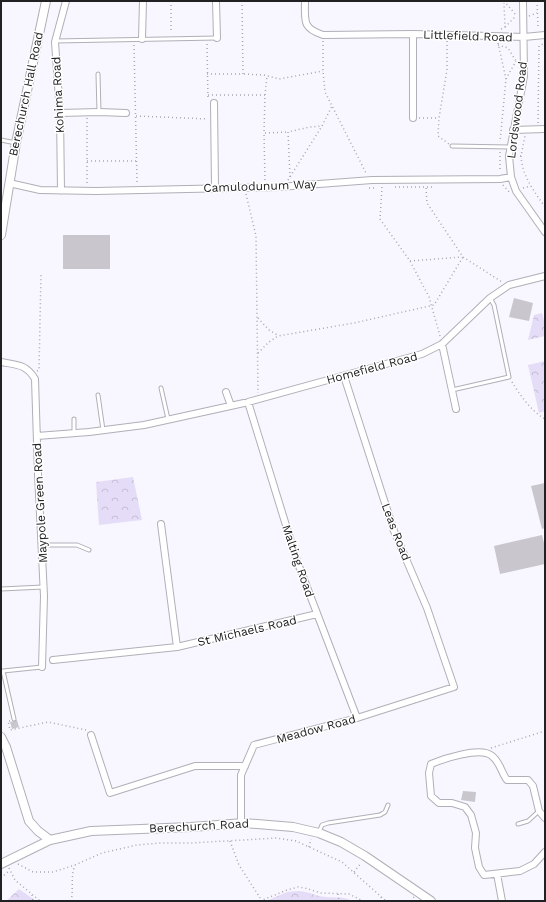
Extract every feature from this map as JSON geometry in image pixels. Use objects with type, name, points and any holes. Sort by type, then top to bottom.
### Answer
[{"type":"street","name":"Berechurch Hall Road","points":[[1,235],[16,143],[46,1]]},
{"type":"street","name":"Kohima Road","points":[[61,191],[60,112],[56,41],[66,1]]},
{"type":"street","points":[[142,39],[143,1]]},
{"type":"street","points":[[216,1],[216,38]]},
{"type":"street","name":"Littlefield Road","points":[[305,1],[305,22],[312,31],[323,35],[413,34],[524,37],[543,32]]},
{"type":"street","name":"Lordswood Road","points":[[523,1],[524,76],[509,156],[511,176],[516,190],[545,232]]},
{"type":"street","name":"Littlefield Road","points":[[413,34],[413,118]]},
{"type":"street","points":[[214,103],[215,188]]},
{"type":"street","points":[[60,112],[126,113]]},
{"type":"street","points":[[513,130],[545,129]]},
{"type":"street","name":"Camulodunum Way","points":[[9,183],[40,190],[87,191],[265,187],[372,180],[500,179],[511,176]]},
{"type":"street","name":"Homefield Road","points":[[37,436],[144,425],[259,399],[422,354],[442,344],[490,298],[506,287],[545,276]]},
{"type":"street","points":[[442,344],[456,409]]},
{"type":"street","points":[[1,362],[20,365],[27,368],[32,375]]},
{"type":"street","name":"Maypole Green Road","points":[[32,375],[35,380],[42,545],[42,667]]},
{"type":"street","name":"Leas Road","points":[[344,376],[394,532],[427,608],[454,687]]},
{"type":"street","points":[[226,392],[231,406]]},
{"type":"street","name":"Malting Road","points":[[246,402],[297,561],[357,718]]},
{"type":"street","points":[[161,524],[177,647]]},
{"type":"street","name":"St Michaels Road","points":[[53,660],[177,647],[317,614]]},
{"type":"street","name":"Meadow Road","points":[[240,823],[242,775],[254,745],[357,718],[454,687]]},
{"type":"street","points":[[90,735],[110,793],[195,766],[245,766]]},
{"type":"street","points":[[1,737],[6,747],[29,820],[38,831],[50,840]]},
{"type":"street","points":[[545,818],[539,811],[532,786],[528,780],[507,780],[502,774],[499,763],[491,754],[477,752],[441,760],[431,764],[429,773],[431,796],[439,803],[452,803],[465,807],[471,815],[476,833],[476,848],[479,867],[484,875],[520,871],[534,864],[545,852]]},
{"type":"street","name":"Berechurch Road","points":[[4,862],[50,840],[91,831],[191,827],[240,823],[293,827],[319,833],[341,842],[431,901]]},
{"type":"street","points":[[497,874],[502,901]]},
{"type":"lane","points":[[56,41],[216,38]]},
{"type":"lane","points":[[98,74],[99,112]]},
{"type":"lane","points":[[1,140],[16,143]]},
{"type":"lane","points":[[452,146],[511,147]]},
{"type":"lane","points":[[452,390],[509,377],[494,305],[490,298]]},
{"type":"lane","points":[[161,388],[168,419]]},
{"type":"lane","points":[[98,395],[103,430]]},
{"type":"lane","points":[[74,419],[74,433]]},
{"type":"lane","points":[[42,545],[77,546],[89,550]]},
{"type":"lane","points":[[1,589],[43,587]]},
{"type":"lane","points":[[14,719],[3,671],[42,667]]},
{"type":"lane","points":[[319,833],[322,825],[380,815],[385,812],[388,805]]},
{"type":"lane","points":[[518,824],[528,821],[539,811]]},
{"type":"path","points":[[171,1],[171,39]]},
{"type":"path","points":[[242,1],[244,74]]},
{"type":"path","points":[[537,1],[538,26],[543,32]]},
{"type":"path","points":[[500,30],[516,16],[504,2]]},
{"type":"path","points":[[504,2],[504,27]]},
{"type":"path","points":[[323,35],[323,71],[325,92],[366,173],[372,180]]},
{"type":"path","points":[[447,35],[447,70],[439,118],[438,136],[452,146]]},
{"type":"path","points":[[207,38],[208,102],[214,103]]},
{"type":"path","points":[[134,39],[137,190]]},
{"type":"path","points":[[498,42],[506,79],[500,146],[500,179]]},
{"type":"path","points":[[538,129],[539,46],[545,43]]},
{"type":"path","points":[[498,45],[508,48],[516,61],[506,79]]},
{"type":"path","points":[[208,74],[244,74],[267,76],[279,79],[323,71]]},
{"type":"path","points":[[265,187],[264,132],[267,76]]},
{"type":"path","points":[[208,95],[265,95]]},
{"type":"path","points":[[285,186],[322,126],[332,106]]},
{"type":"path","points":[[86,112],[87,191]]},
{"type":"path","points":[[136,116],[214,119]]},
{"type":"path","points":[[413,118],[439,118]]},
{"type":"path","points":[[264,132],[288,132],[322,126]]},
{"type":"path","points":[[288,132],[290,177]]},
{"type":"path","points":[[525,136],[521,156],[524,174],[530,186],[545,207]]},
{"type":"path","points":[[509,156],[521,156]]},
{"type":"path","points":[[87,161],[136,161]]},
{"type":"path","points":[[425,180],[427,203],[463,257],[502,282],[506,287]]},
{"type":"path","points":[[382,187],[380,219],[410,261],[429,297],[442,344]]},
{"type":"path","points":[[246,192],[256,236],[259,399]]},
{"type":"path","points":[[410,261],[463,257]]},
{"type":"path","points":[[258,353],[269,342],[279,336],[354,323],[434,305],[463,257]]},
{"type":"path","points":[[32,375],[40,370],[41,274]]},
{"type":"path","points":[[257,317],[269,330],[279,336]]},
{"type":"path","points":[[509,377],[523,398],[538,415],[545,419]]},
{"type":"path","points":[[14,719],[8,722],[10,730],[48,722],[91,731],[90,735]]},
{"type":"path","points":[[477,752],[545,731]]},
{"type":"path","points":[[4,862],[17,864],[32,872],[53,872],[102,853],[137,846],[160,843],[276,838],[296,841],[342,862],[386,901]]},
{"type":"path","points":[[230,841],[239,864],[261,901],[287,890],[298,888],[305,888],[321,893],[349,894],[363,901]]},
{"type":"path","points":[[354,872],[366,857]]},
{"type":"path","points":[[4,862],[15,880],[40,901]]},
{"type":"path","points":[[71,901],[73,893],[72,876],[74,865]]},
{"type":"path","points":[[1,878],[10,870]]},
{"type":"path","points":[[32,894],[33,901]]},
{"type":"path","points":[[338,894],[339,901]]},
{"type":"path","points":[[381,897],[382,901]]},
{"type":"green space","points":[[542,313],[545,324],[545,336],[528,340],[534,315]]},
{"type":"green space","points":[[545,361],[545,411],[539,413],[528,365]]},
{"type":"green space","points":[[133,477],[142,520],[99,525],[96,482]]},
{"type":"green space","points":[[19,889],[36,901],[6,901]]},
{"type":"green space","points":[[298,891],[324,897],[344,898],[353,901],[266,901],[287,892]]},
{"type":"building","points":[[63,235],[110,235],[110,269],[63,269]]},
{"type":"building","points":[[514,298],[533,303],[529,321],[509,317]]},
{"type":"building","points":[[545,483],[545,528],[542,529],[531,486]]},
{"type":"building","points":[[542,535],[545,547],[545,564],[500,574],[494,546]]},
{"type":"building","points":[[17,720],[19,727],[12,729],[10,722]]},
{"type":"building","points":[[463,791],[476,792],[475,802],[461,800]]}]
